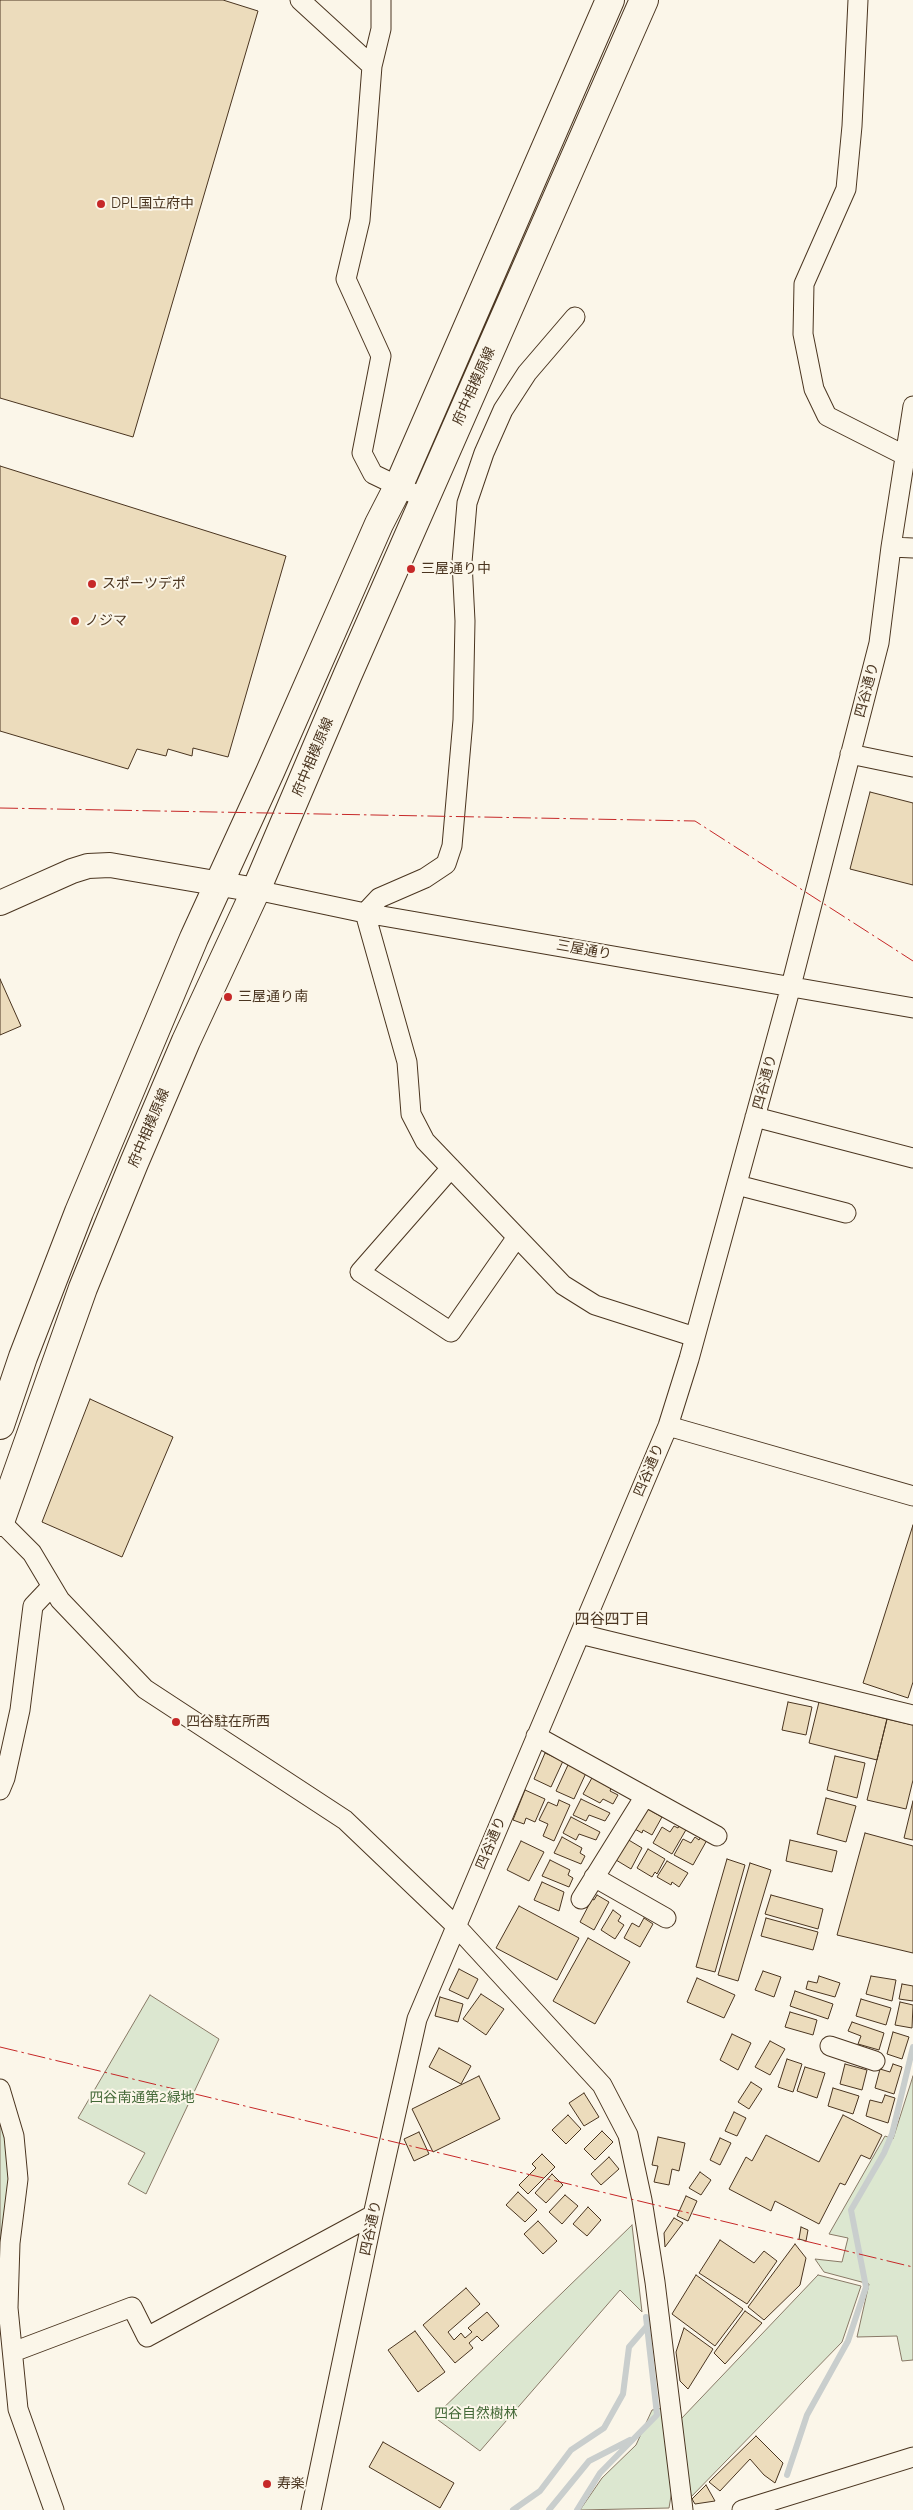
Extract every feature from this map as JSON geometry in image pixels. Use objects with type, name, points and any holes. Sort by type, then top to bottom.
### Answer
[{"type":"main road","points":[[0,1425],[23,1357],[82,1204],[218,884],[270,772],[379,524],[399,485],[437,392],[610,0]]},
{"type":"main road","name":"府中相模原線","points":[[0,1521],[87,1279],[186,1040],[256,890],[644,0]]},
{"type":"street","points":[[300,0],[372,66]]},
{"type":"street","points":[[382,0],[381,29],[372,66],[360,220],[346,279],[382,356],[362,453],[373,474],[425,499]]},
{"type":"street","points":[[858,0],[852,126],[846,189],[804,284],[803,334],[814,389],[827,416],[906,456]]},
{"type":"street","points":[[574,317],[527,372],[503,410],[484,453],[467,504],[462,562],[465,621],[463,720],[452,846],[446,864],[425,878],[379,898],[365,913],[407,1062],[411,1114],[425,1140],[563,1285],[595,1305],[695,1337]]},
{"type":"street","name":"四谷通り","points":[[311,2510],[373,2215],[417,2019],[668,1426],[695,1337],[791,986],[879,643],[891,547],[913,406]]},
{"type":"street","points":[[891,547],[913,548]]},
{"type":"street","points":[[850,754],[913,767]]},
{"type":"street","points":[[0,903],[55,878],[88,866],[131,867],[256,890]]},
{"type":"street","name":"三屋通り","points":[[256,890],[365,913],[913,1008]]},
{"type":"street","points":[[755,1117],[913,1158]]},
{"type":"street","points":[[451,1168],[360,1272],[451,1332],[517,1237]]},
{"type":"street","points":[[736,1185],[846,1213]]},
{"type":"street","points":[[668,1426],[913,1496]]},
{"type":"street","points":[[0,1521],[32,1552],[60,1600],[145,1689],[345,1820],[456,1926],[602,2085],[628,2135],[650,2248],[683,2510]]},
{"type":"street","points":[[0,1790],[5,1778],[20,1710],[33,1606],[51,1587]]},
{"type":"street","points":[[580,1634],[913,1715]]},
{"type":"street","points":[[536,1736],[717,1836]]},
{"type":"street","points":[[581,1899],[645,1796]]},
{"type":"street","points":[[594,1877],[666,1918]]},
{"type":"street","points":[[830,2046],[875,2061]]},
{"type":"street","points":[[0,2089],[14,2136],[18,2179],[4,2305],[13,2352],[18,2408],[54,2510]]},
{"type":"street","points":[[13,2352],[132,2307],[147,2337],[373,2215]]},
{"type":"street","points":[[742,2510],[913,2457]]},
{"type":"green space","name":"四谷南通第2緑地","points":[[150,1995],[219,2039],[146,2194],[128,2184],[145,2153],[78,2118]]},
{"type":"green space","points":[[913,2076],[913,2360],[902,2361],[897,2336],[857,2337],[869,2284],[824,2272],[815,2259],[842,2262],[848,2238],[829,2234],[885,2136],[893,2139]]},
{"type":"green space","points":[[0,2126],[6,2130],[12,2181],[0,2289]]},
{"type":"green space","name":"四谷自然樹林","points":[[632,2225],[642,2312],[620,2290],[480,2451],[434,2417]]},
{"type":"green space","points":[[818,2275],[861,2286],[842,2342],[688,2500],[681,2419]]},
{"type":"green space","points":[[664,2408],[674,2478],[669,2508],[580,2510],[602,2478],[636,2445],[652,2410]]},
{"type":"building","name":"DPL国立府中","points":[[0,0],[223,0],[258,11],[133,437],[0,398]]},
{"type":"building","points":[[0,466],[286,556],[228,757],[193,748],[192,756],[168,749],[166,756],[137,749],[128,769],[0,731]]},
{"type":"building","points":[[870,792],[913,803],[913,885],[850,869]]},
{"type":"building","points":[[0,979],[21,1026],[0,1035]]},
{"type":"building","points":[[90,1399],[173,1437],[122,1557],[42,1522]]},
{"type":"building","points":[[913,1525],[913,1682],[908,1698],[863,1683]]},
{"type":"building","points":[[788,1702],[812,1707],[806,1735],[782,1730]]},
{"type":"building","points":[[819,1702],[887,1719],[877,1760],[809,1743]]},
{"type":"building","points":[[887,1719],[913,1725],[913,1780],[906,1809],[867,1800]]},
{"type":"building","points":[[545,1753],[563,1761],[551,1787],[534,1779]]},
{"type":"building","points":[[835,1756],[865,1763],[857,1798],[827,1790]]},
{"type":"building","points":[[568,1765],[586,1773],[574,1799],[556,1791]]},
{"type":"building","points":[[593,1776],[612,1786],[610,1791],[618,1795],[613,1804],[603,1799],[600,1803],[583,1794]]},
{"type":"building","points":[[525,1790],[545,1799],[535,1822],[526,1818],[524,1824],[513,1820]]},
{"type":"building","points":[[826,1798],[856,1806],[846,1842],[817,1834]]},
{"type":"building","points":[[581,1799],[610,1813],[605,1821],[589,1815],[586,1821],[573,1815]]},
{"type":"building","points":[[559,1800],[570,1805],[554,1841],[543,1836],[548,1824],[539,1820],[548,1802],[557,1806]]},
{"type":"building","points":[[913,1801],[913,1840],[904,1838]]},
{"type":"building","points":[[644,1807],[662,1817],[652,1835],[643,1830],[642,1833],[633,1828]]},
{"type":"building","points":[[571,1817],[600,1832],[596,1840],[579,1834],[576,1840],[563,1833]]},
{"type":"building","points":[[680,1824],[687,1828],[672,1854],[653,1843],[662,1827],[670,1832],[674,1826],[678,1828]]},
{"type":"building","points":[[865,1833],[913,1846],[913,1953],[837,1935]]},
{"type":"building","points":[[701,1836],[707,1840],[693,1865],[674,1855],[683,1839],[691,1843],[695,1837],[699,1840]]},
{"type":"building","points":[[562,1837],[582,1848],[580,1853],[585,1856],[581,1864],[554,1853]]},
{"type":"building","points":[[627,1839],[642,1848],[631,1869],[616,1860]]},
{"type":"building","points":[[790,1840],[837,1851],[832,1872],[786,1861]]},
{"type":"building","points":[[521,1841],[544,1852],[529,1881],[507,1870]]},
{"type":"building","points":[[648,1849],[665,1859],[657,1874],[655,1872],[652,1877],[637,1868]]},
{"type":"building","points":[[727,1859],[745,1865],[715,1972],[696,1967]]},
{"type":"building","points":[[550,1860],[570,1870],[568,1875],[573,1878],[569,1887],[542,1876]]},
{"type":"building","points":[[667,1861],[688,1873],[679,1887],[672,1882],[671,1885],[657,1877]]},
{"type":"building","points":[[750,1863],[771,1870],[738,1981],[718,1975]]},
{"type":"building","points":[[542,1882],[564,1892],[559,1911],[534,1900]]},
{"type":"building","points":[[597,1895],[609,1902],[594,1930],[580,1922],[592,1899],[594,1900]]},
{"type":"building","points":[[771,1895],[823,1909],[818,1929],[765,1914]]},
{"type":"building","points":[[519,1906],[579,1938],[557,1980],[496,1948]]},
{"type":"building","points":[[613,1910],[621,1916],[618,1921],[624,1925],[615,1939],[601,1930]]},
{"type":"building","points":[[644,1918],[653,1924],[640,1947],[624,1938],[632,1923],[639,1927]]},
{"type":"building","points":[[766,1918],[818,1932],[813,1950],[761,1936]]},
{"type":"building","points":[[588,1938],[630,1962],[595,2024],[553,2001]]},
{"type":"building","points":[[459,1969],[478,1979],[468,1999],[449,1990]]},
{"type":"building","points":[[763,1971],[781,1977],[774,1997],[755,1990]]},
{"type":"building","points":[[819,1976],[840,1983],[835,1997],[806,1989],[808,1981],[817,1983]]},
{"type":"building","points":[[871,1976],[896,1980],[892,2001],[866,1994]]},
{"type":"building","points":[[697,1978],[735,1995],[724,2018],[687,2002]]},
{"type":"building","points":[[902,1984],[913,1986],[913,2001],[899,1999]]},
{"type":"building","points":[[795,1991],[833,2004],[828,2019],[790,2006]]},
{"type":"building","points":[[481,1994],[504,2009],[486,2035],[463,2019]]},
{"type":"building","points":[[440,1997],[463,2004],[458,2022],[435,2016]]},
{"type":"building","points":[[861,1999],[891,2008],[886,2025],[856,2016]]},
{"type":"building","points":[[900,2002],[913,2005],[912,2028],[895,2025]]},
{"type":"building","points":[[790,2012],[817,2020],[813,2035],[785,2027]]},
{"type":"building","points":[[852,2022],[884,2033],[879,2050],[858,2044],[861,2036],[848,2031]]},
{"type":"building","points":[[893,2032],[909,2037],[902,2059],[887,2054]]},
{"type":"building","points":[[732,2034],[751,2043],[738,2070],[720,2060]]},
{"type":"building","points":[[770,2041],[785,2049],[770,2075],[755,2067]]},
{"type":"building","points":[[439,2048],[471,2066],[461,2084],[429,2067]]},
{"type":"building","points":[[787,2059],[802,2064],[793,2092],[778,2087]]},
{"type":"building","points":[[845,2064],[867,2070],[862,2090],[840,2084]]},
{"type":"building","points":[[893,2064],[902,2067],[894,2094],[875,2088],[880,2069],[890,2072]]},
{"type":"building","points":[[805,2067],[825,2073],[817,2098],[797,2091]]},
{"type":"building","points":[[479,2076],[500,2119],[433,2152],[412,2109]]},
{"type":"building","points":[[751,2082],[762,2089],[749,2109],[738,2102]]},
{"type":"building","points":[[833,2088],[859,2096],[853,2114],[828,2106]]},
{"type":"building","points":[[584,2093],[599,2117],[584,2126],[569,2103]]},
{"type":"building","points":[[885,2095],[895,2098],[888,2123],[866,2116],[870,2100],[882,2103]]},
{"type":"building","points":[[734,2112],[746,2118],[737,2136],[725,2131]]},
{"type":"building","points":[[568,2115],[581,2129],[566,2144],[552,2130]]},
{"type":"building","points":[[843,2115],[882,2135],[870,2159],[861,2155],[845,2185],[840,2183],[819,2224],[775,2201],[771,2211],[729,2189],[746,2157],[752,2161],[766,2135],[819,2162]]},
{"type":"building","points":[[602,2131],[613,2142],[595,2160],[584,2149]]},
{"type":"building","points":[[419,2132],[429,2154],[414,2161],[404,2139]]},
{"type":"building","points":[[658,2137],[685,2143],[679,2171],[672,2169],[669,2185],[654,2182],[658,2166],[652,2165]]},
{"type":"building","points":[[720,2138],[731,2143],[720,2165],[710,2160]]},
{"type":"building","points":[[542,2154],[555,2167],[528,2194],[519,2185],[536,2168],[532,2164]]},
{"type":"building","points":[[609,2157],[619,2169],[601,2185],[591,2174]]},
{"type":"building","points":[[700,2172],[711,2180],[701,2195],[689,2188]]},
{"type":"building","points":[[552,2174],[563,2185],[546,2203],[535,2193]]},
{"type":"building","points":[[518,2192],[537,2210],[525,2222],[506,2205]]},
{"type":"building","points":[[565,2195],[578,2206],[562,2224],[549,2212]]},
{"type":"building","points":[[686,2196],[697,2201],[688,2221],[677,2216]]},
{"type":"building","points":[[588,2207],[601,2220],[587,2236],[573,2224]]},
{"type":"building","points":[[674,2218],[683,2223],[665,2247],[664,2233]]},
{"type":"building","points":[[538,2221],[557,2241],[543,2254],[524,2234]]},
{"type":"building","points":[[801,2227],[808,2230],[806,2241],[799,2239]]},
{"type":"building","points":[[720,2240],[754,2263],[764,2251],[777,2261],[747,2304],[699,2273]]},
{"type":"building","points":[[795,2244],[806,2258],[800,2285],[764,2320],[748,2307]]},
{"type":"building","points":[[696,2275],[743,2309],[715,2346],[672,2314]]},
{"type":"building","points":[[466,2288],[480,2304],[448,2332],[454,2340],[461,2333],[465,2338],[472,2332],[468,2328],[487,2312],[499,2326],[482,2341],[477,2336],[469,2343],[473,2348],[455,2363],[423,2325]]},
{"type":"building","points":[[745,2311],[762,2323],[725,2364],[714,2353]]},
{"type":"building","points":[[684,2328],[713,2349],[688,2389],[680,2381],[676,2352]]},
{"type":"building","points":[[415,2331],[445,2372],[418,2392],[388,2350]]},
{"type":"building","points":[[756,2436],[783,2463],[775,2483],[764,2475],[750,2459],[720,2491],[709,2482]]},
{"type":"building","points":[[383,2442],[454,2483],[440,2508],[369,2467]]},
{"type":"building","points":[[706,2485],[715,2501],[695,2504],[692,2499]]},
{"type":"waterway","points":[[787,2475],[807,2415],[848,2341],[866,2287],[851,2210],[884,2153],[892,2134],[913,2047]]},
{"type":"waterway","points":[[577,2510],[600,2473],[657,2415],[646,2317]]},
{"type":"waterway","points":[[513,2510],[540,2491],[571,2450],[604,2428],[623,2394],[629,2347],[647,2326]]},
{"type":"waterway","points":[[549,2510],[589,2461],[630,2440]]},
{"type":"power","points":[[0,808],[695,821],[913,961]]},
{"type":"power","points":[[0,2047],[913,2267]]},
{"type":"place","name":"DPL国立府中","points":[[101,204]]},
{"type":"place","name":"三屋通り中","points":[[411,569]]},
{"type":"place","name":"スポーツデポ","points":[[92,584]]},
{"type":"place","name":"ノジマ","points":[[75,621]]},
{"type":"place","name":"三屋通り南","points":[[228,997]]},
{"type":"place","name":"四谷駐在所西","points":[[176,1722]]},
{"type":"place","name":"寿楽","points":[[267,2484]]},
{"type":"district","name":"四谷四丁目","points":[[612,1619]]}]
